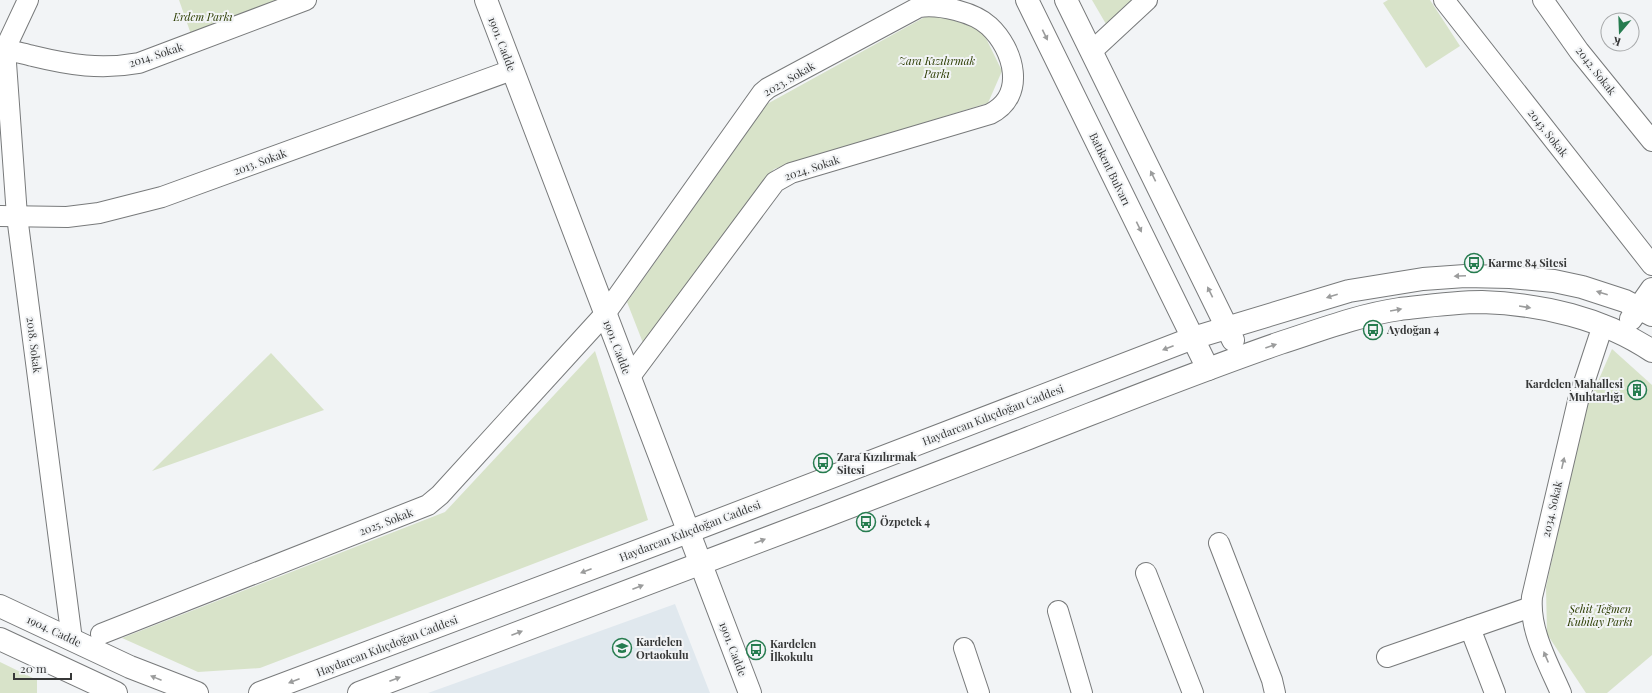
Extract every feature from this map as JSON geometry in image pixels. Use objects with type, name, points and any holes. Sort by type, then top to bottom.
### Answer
[{"type":"main road","name":"1901. Cadde","points":[[486,0],[750,693]]},
{"type":"main road","name":"Batıkent Bulvarı","points":[[1027,0],[1208,369]]},
{"type":"main road","points":[[1066,0],[1228,327],[1240,357]]},
{"type":"main road","points":[[1060,66],[1092,51]]},
{"type":"main road","name":"Haydarcan Kılıçdoğan Caddesi","points":[[260,693],[688,532],[1193,338],[1349,290],[1423,279],[1465,276],[1510,277],[1554,281],[1582,287],[1625,301],[1645,311]]},
{"type":"main road","points":[[1622,333],[1645,311],[1652,289]]},
{"type":"main road","points":[[359,693],[1208,369],[1347,321],[1397,310],[1451,304],[1480,302],[1517,305],[1557,312],[1603,325],[1622,333],[1652,351]]},
{"type":"main road","name":"1904. Cadde","points":[[0,606],[130,667],[186,691]]},
{"type":"main road","points":[[0,640],[118,693],[130,667]]},
{"type":"street","points":[[2,48],[28,0]]},
{"type":"street","name":"2014. Sokak","points":[[2,48],[58,62],[91,67],[117,67],[139,63],[306,0]]},
{"type":"street","points":[[1092,51],[1147,0]]},
{"type":"street","name":"2043. Sokak","points":[[1444,0],[1652,265]]},
{"type":"street","name":"2042. Sokak","points":[[1543,0],[1579,51],[1652,141]]},
{"type":"street","name":"2023. Sokak","points":[[605,314],[757,99],[768,88],[924,6],[937,6],[972,16],[988,25],[999,37],[1008,51]]},
{"type":"street","name":"2018. Sokak","points":[[2,48],[9,216],[72,640]]},
{"type":"street","name":"2024. Sokak","points":[[629,378],[775,182],[791,173],[990,114],[998,110],[1005,104],[1010,94],[1012,84],[1013,73],[1008,51]]},
{"type":"street","name":"2013. Sokak","points":[[9,216],[67,217],[99,213],[162,197],[512,70]]},
{"type":"street","name":"2025. Sokak","points":[[101,634],[428,505],[440,495],[605,314]]},
{"type":"street","name":"2034. Sokak","points":[[1561,693],[1535,629],[1531,607],[1532,597],[1578,401],[1603,325]]},
{"type":"street","points":[[1220,543],[1272,680],[1275,693]]},
{"type":"street","points":[[1146,573],[1193,693]]},
{"type":"street","points":[[1387,657],[1531,607]]},
{"type":"street","points":[[1058,611],[1082,693]]},
{"type":"street","points":[[1470,628],[1495,693]]},
{"type":"street","points":[[964,648],[979,693]]},
{"type":"shaded area","name":"Kardelen Ortaokulu","points":[[675,604],[710,693],[428,693]]},
{"type":"green space","name":"Erdem Parkı","points":[[179,0],[281,0],[193,40]]},
{"type":"green space","points":[[1092,0],[1133,0],[1106,24]]},
{"type":"green space","points":[[1388,0],[1430,0],[1460,46],[1426,68],[1383,3]]},
{"type":"green space","name":"Zara Kızılırmak Parkı","points":[[932,13],[982,30],[1002,71],[988,103],[774,169],[645,348],[627,302],[767,104]]},
{"type":"green space","name":"Şehit Teğmen Kubilay Parkı","points":[[1612,349],[1652,385],[1652,655],[1607,693],[1586,693],[1547,634],[1546,587],[1583,416]]},
{"type":"green space","points":[[595,351],[648,520],[260,668],[198,672],[122,638],[445,512]]},
{"type":"green space","points":[[271,353],[324,410],[152,471]]},
{"type":"green space","points":[[0,662],[37,680],[37,693],[0,693]]},
{"type":"place","name":"Karme 84 Sitesi","points":[[1474,263]]},
{"type":"place","name":"Aydoğan 4","points":[[1373,330]]},
{"type":"place","name":"Kardelen Mahallesi Muhtarlığı","points":[[1637,390]]},
{"type":"place","name":"Zara Kızılırmak Sitesi","points":[[823,463]]},
{"type":"place","name":"Özpetek 4","points":[[866,522]]},
{"type":"place","name":"Kardelen Ortaokulu","points":[[622,648]]},
{"type":"place","name":"Kardelen İlkokulu","points":[[756,650]]}]
